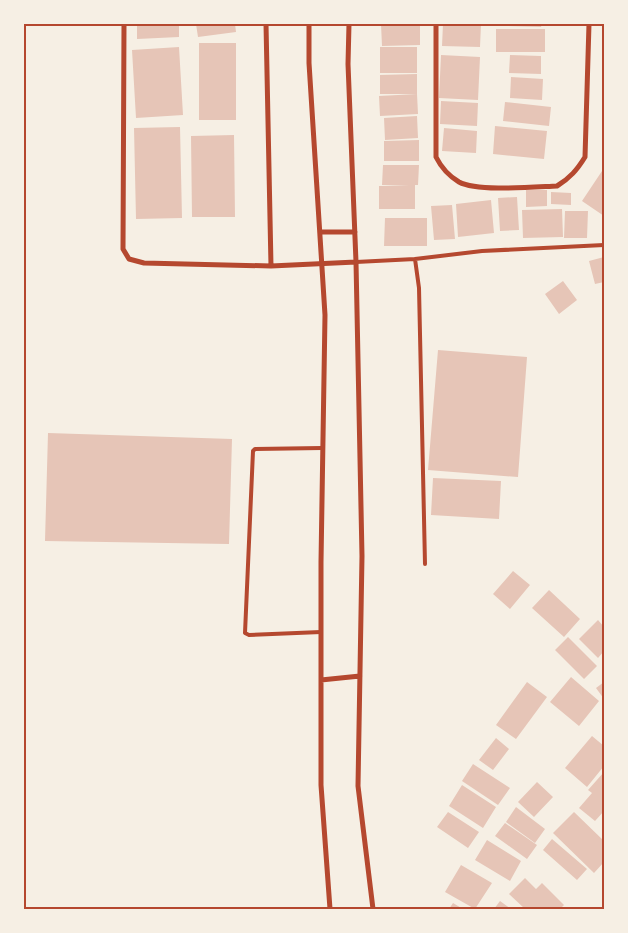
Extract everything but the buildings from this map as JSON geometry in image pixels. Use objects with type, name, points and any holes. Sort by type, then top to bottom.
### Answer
[{"type":"street","points":[[124,24],[123,249],[129,259],[144,263],[271,266],[356,262]]},
{"type":"street","points":[[266,24],[271,266]]},
{"type":"street","points":[[309,24],[309,63],[325,315],[322,448],[321,786],[330,909]]},
{"type":"street","points":[[349,24],[348,64],[356,262],[362,556],[358,786],[373,909]]},
{"type":"street","points":[[436,24],[436,157],[441,166],[461,183],[479,188],[557,186],[576,172],[585,156],[589,24]]},
{"type":"street","points":[[320,232],[355,232]]},
{"type":"street","points":[[321,680],[360,676]]},
{"type":"lane","points":[[356,262],[415,259],[482,251],[604,245]]},
{"type":"lane","points":[[415,259],[419,288],[425,564]]},
{"type":"lane","points":[[321,632],[249,635],[246,633],[253,451],[255,449],[322,448]]}]
